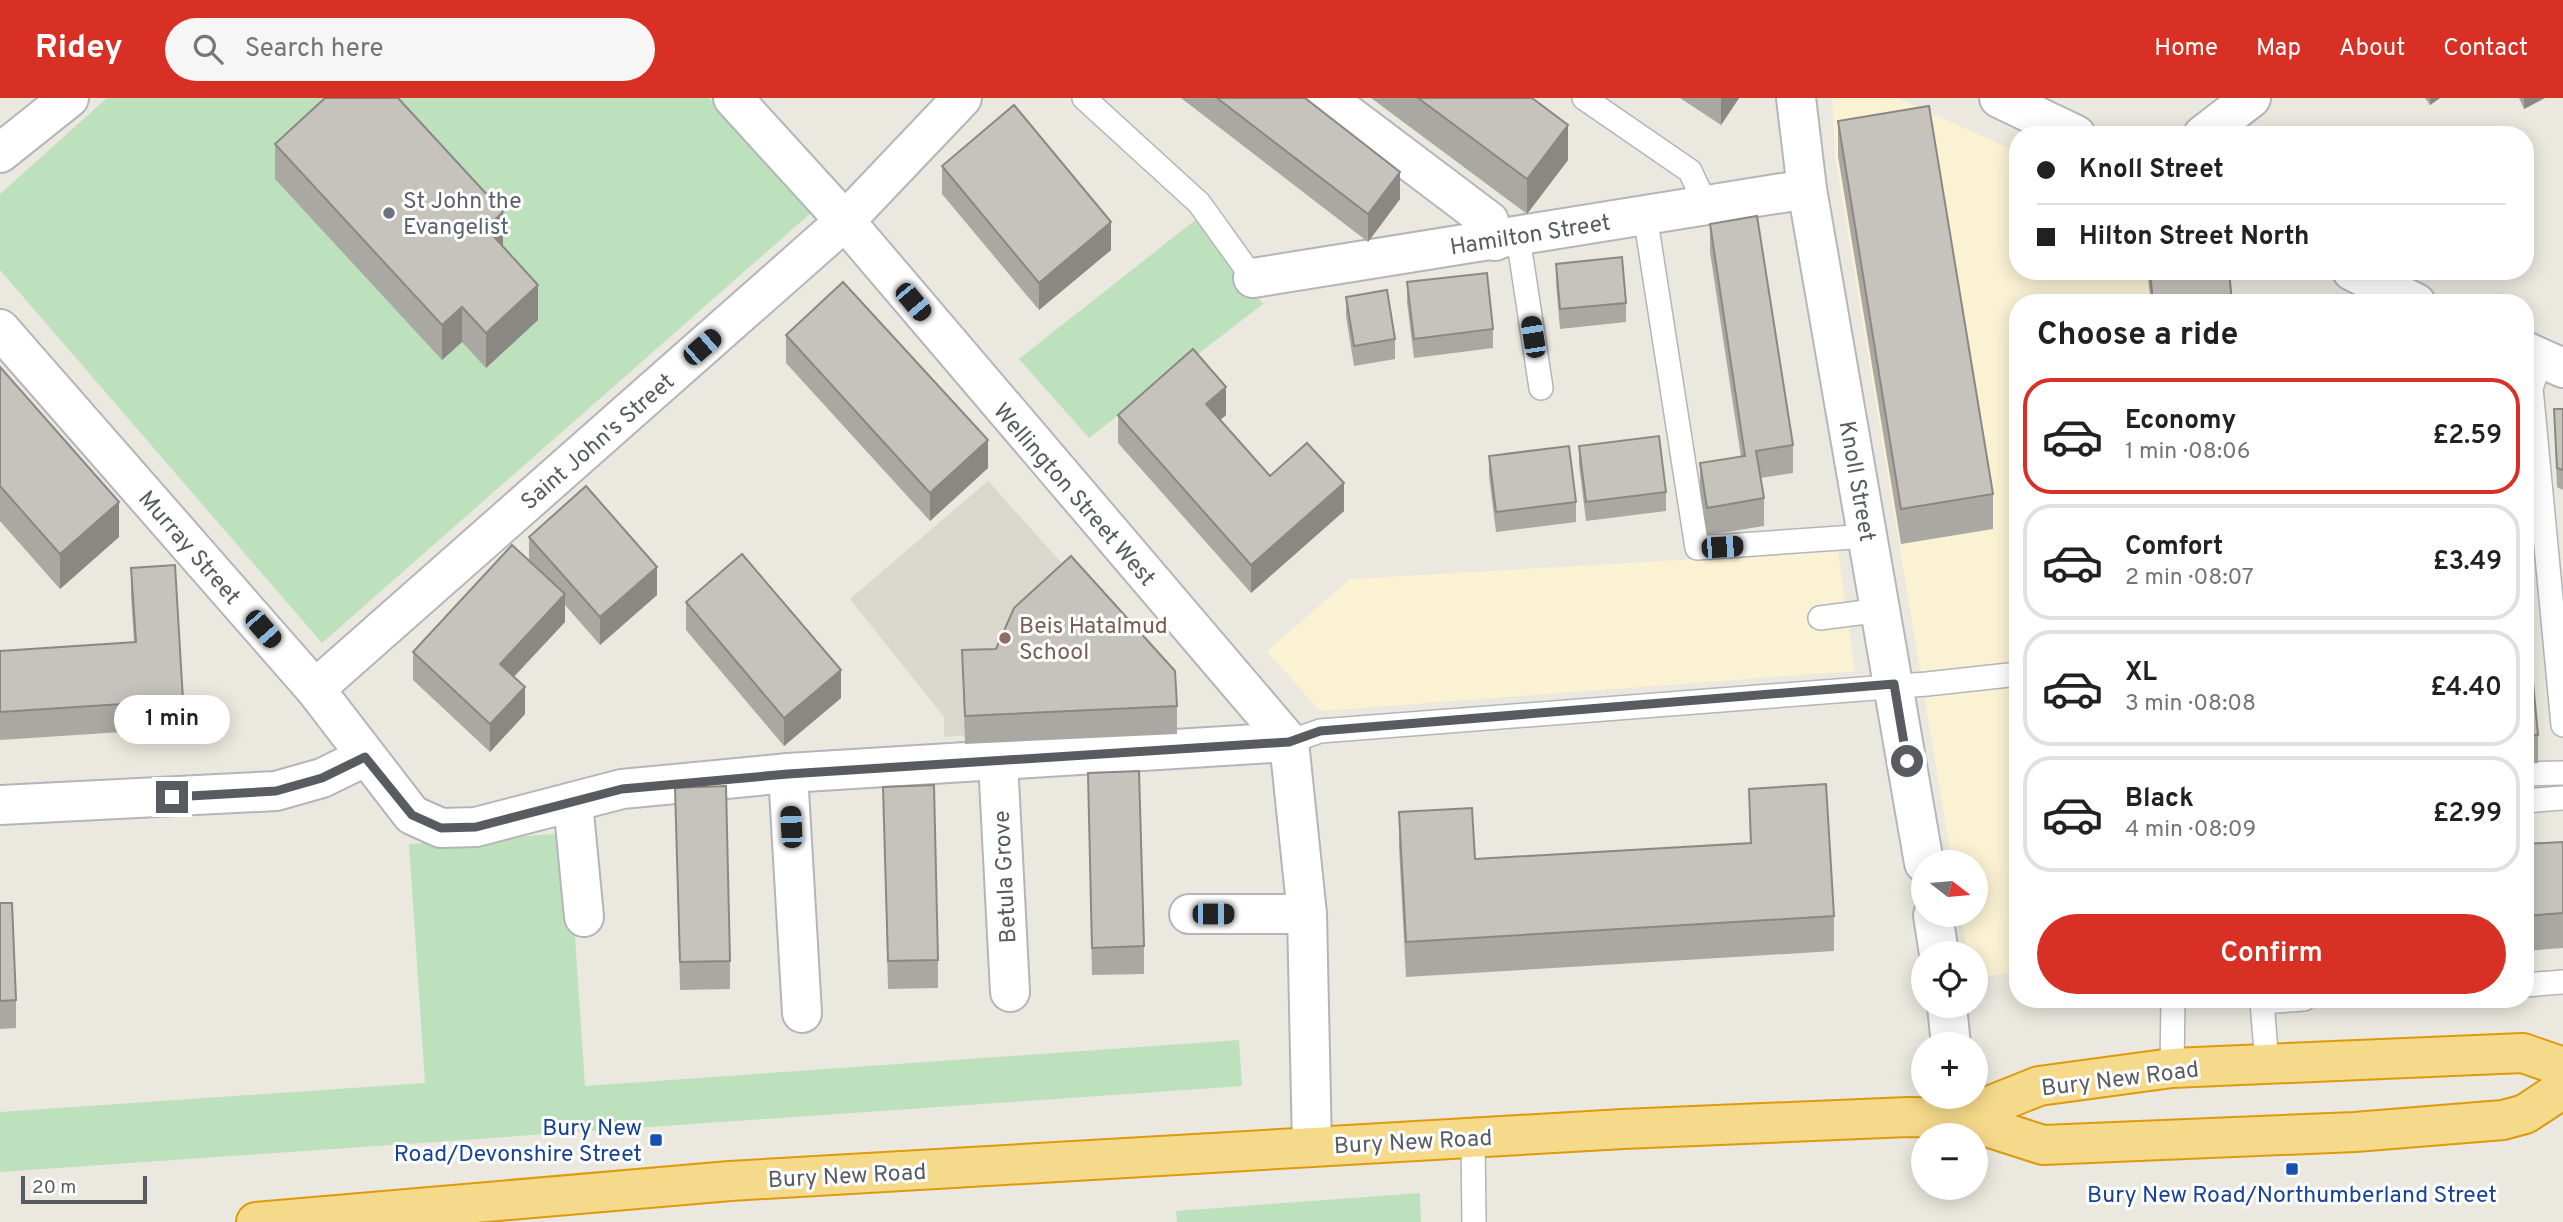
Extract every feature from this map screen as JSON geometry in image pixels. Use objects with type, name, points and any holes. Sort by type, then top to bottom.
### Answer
[{"type":"highway","name":"Bury New Road","points":[[1988,1100],[2039,1086],[2172,1068],[2523,1053],[2563,1067]]},
{"type":"highway","points":[[1960,1109],[2043,1146],[2355,1132],[2504,1120],[2525,1114],[2563,1089]]},
{"type":"highway","name":"Bury New Road","points":[[256,1222],[730,1181],[1664,1127],[1908,1117],[1952,1109]]},
{"type":"street","points":[[0,153],[69,98]]},
{"type":"street","name":"Wellington Street West","points":[[733,98],[845,221],[1289,742]]},
{"type":"street","name":"Saint John's Street","points":[[315,689],[845,221],[962,98]]},
{"type":"street","points":[[1326,98],[1489,221],[1507,239]]},
{"type":"street","name":"Knoll Street","points":[[1796,98],[1807,189],[1922,850]]},
{"type":"street","points":[[1998,98],[2057,126]]},
{"type":"street","points":[[2215,126],[2251,98]]},
{"type":"street","name":"Hamilton Street","points":[[1253,278],[1807,189]]},
{"type":"street","points":[[2368,280],[2393,294]]},
{"type":"street","name":"Murray Street","points":[[0,329],[315,689],[412,815],[441,828],[476,827],[622,789],[788,774],[1289,742]]},
{"type":"street","points":[[1289,742],[1307,914],[1312,1147]]},
{"type":"street","points":[[0,805],[276,791],[322,778],[365,757]]},
{"type":"street","name":"Betula Grove","points":[[998,761],[1010,992]]},
{"type":"street","points":[[788,774],[802,1013]]},
{"type":"street","points":[[573,802],[584,917]]},
{"type":"street","points":[[1189,914],[1307,914]]},
{"type":"lane","points":[[1084,98],[1199,203],[1253,278]]},
{"type":"lane","points":[[1584,98],[1690,171],[1706,205]]},
{"type":"lane","points":[[1645,215],[1697,548],[1868,536]]},
{"type":"lane","points":[[1507,239],[1541,388]]},
{"type":"lane","points":[[2534,381],[2543,359]]},
{"type":"lane","points":[[2534,495],[2535,531],[2563,725]]},
{"type":"lane","points":[[1820,618],[1881,610]]},
{"type":"lane","points":[[1289,742],[1320,731],[1894,684],[1927,684],[2009,675]]},
{"type":"lane","points":[[2534,774],[2563,773]]},
{"type":"lane","points":[[2534,800],[2563,798]]},
{"type":"lane","points":[[2534,984],[2563,982]]},
{"type":"lane","points":[[2172,1008],[2172,1068]]},
{"type":"lane","points":[[2262,1008],[2267,1064]]},
{"type":"lane","points":[[1474,1139],[1474,1222]]},
{"type":"shaded area","points":[[1832,98],[1897,98],[2009,148],[2009,280],[2225,280],[2227,294],[2009,294],[2009,973],[1988,976],[1988,941],[1965,941],[1963,928],[1988,928],[1988,850],[1950,850],[1835,156]]},
{"type":"shaded area","name":"Beis Hatalmud School","points":[[988,481],[1164,677],[1168,720],[944,737],[944,717],[850,599]]},
{"type":"shaded area","points":[[1838,551],[1855,671],[1320,711],[1267,651],[1350,579]]},
{"type":"green space","points":[[107,98],[709,98],[812,212],[322,643],[0,270],[0,194]]},
{"type":"green space","points":[[1199,217],[1263,304],[1089,438],[1019,359]]},
{"type":"green space","points":[[568,833],[585,1086],[1239,1040],[1242,1086],[0,1172],[0,1112],[425,1083],[409,844]]},
{"type":"green space","points":[[1420,1193],[1421,1222],[1177,1222],[1176,1211]]},
{"type":"building","name":"St John the Evangelist","points":[[325,98],[398,98],[503,212],[486,228],[538,285],[486,333],[462,307],[442,325],[275,144]]},
{"type":"building","points":[[1217,98],[1305,98],[1400,172],[1368,214]]},
{"type":"building","points":[[1418,98],[1532,98],[1568,125],[1527,179]]},
{"type":"building","points":[[1014,105],[1111,222],[1039,283],[942,166]]},
{"type":"building","points":[[1929,106],[1993,494],[1901,509],[1838,121]]},
{"type":"building","points":[[1757,216],[1793,445],[1756,451],[1764,498],[1707,508],[1700,463],[1745,456],[1710,224]]},
{"type":"building","points":[[1622,257],[1626,303],[1560,309],[1556,264]]},
{"type":"building","points":[[1487,273],[1493,329],[1414,339],[1407,282]]},
{"type":"building","points":[[2151,280],[2230,280],[2231,294],[2152,294]]},
{"type":"building","points":[[843,282],[988,440],[930,493],[786,335]]},
{"type":"building","points":[[1387,290],[1395,339],[1354,346],[1346,297]]},
{"type":"building","points":[[1193,349],[1226,387],[1206,404],[1270,476],[1307,443],[1344,483],[1251,565],[1118,415]]},
{"type":"building","points":[[0,367],[119,502],[60,554],[0,486]]},
{"type":"building","points":[[2554,409],[2563,409],[2563,470],[2557,468]]},
{"type":"building","points":[[1659,436],[1666,492],[1586,502],[1579,446]]},
{"type":"building","points":[[1569,446],[1576,502],[1496,512],[1489,456]]},
{"type":"building","points":[[586,486],[657,567],[600,617],[529,537]]},
{"type":"building","points":[[512,545],[565,594],[500,664],[525,687],[490,724],[413,652]]},
{"type":"building","points":[[742,554],[841,670],[784,718],[686,602]]},
{"type":"building","points":[[1071,556],[1175,671],[1177,706],[965,716],[962,650],[996,649],[1014,608]]},
{"type":"building","points":[[175,565],[183,700],[0,712],[0,651],[136,642],[131,568]]},
{"type":"building","points":[[2534,693],[2538,735],[2534,735]]},
{"type":"building","points":[[1139,771],[1144,946],[1092,948],[1088,773]]},
{"type":"building","points":[[1826,784],[1834,916],[1406,942],[1399,812],[1472,808],[1475,859],[1751,843],[1749,789]]},
{"type":"building","points":[[934,785],[938,960],[888,961],[883,787]]},
{"type":"building","points":[[726,786],[730,961],[680,962],[675,788]]},
{"type":"building","points":[[2563,842],[2563,913],[2534,915],[2534,844]]},
{"type":"building","points":[[0,903],[12,903],[16,1000],[0,1001]]},
{"type":"place","name":"St John the Evangelist","points":[[389,213]]},
{"type":"place","name":"Beis Hatalmud School","points":[[1005,638]]},
{"type":"place","name":"Bury New Road/Devonshire Street","points":[[656,1140]]},
{"type":"place","name":"Bury New Road/Northumberland Street","points":[[2292,1169]]},
{"type":"route","points":[[172,797],[276,791],[322,778],[365,757],[412,815],[441,828],[476,827],[622,789],[788,774],[1289,742],[1320,731],[1894,684],[1907,761]]}]
